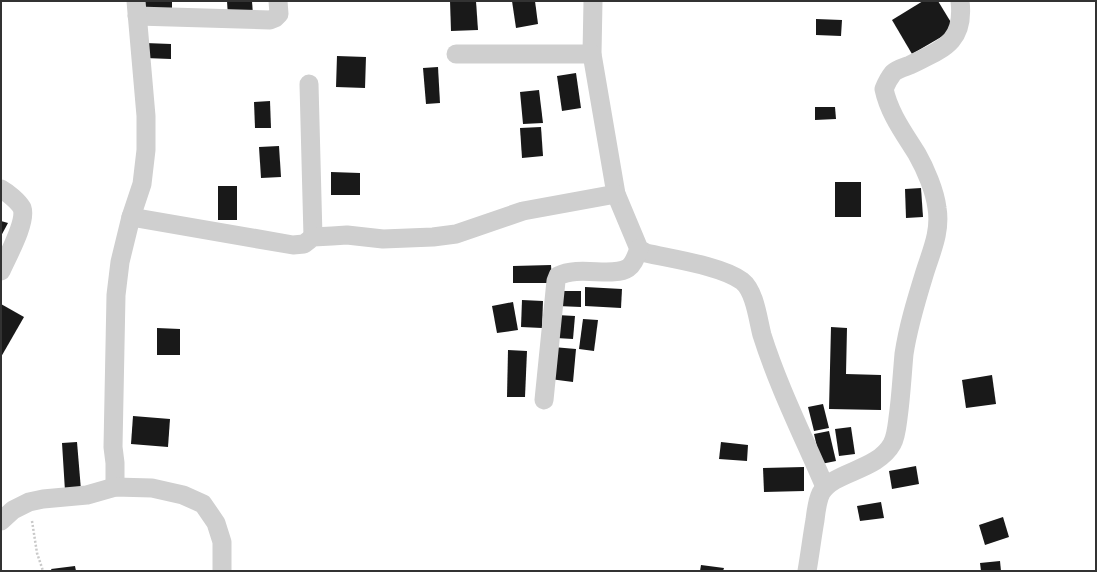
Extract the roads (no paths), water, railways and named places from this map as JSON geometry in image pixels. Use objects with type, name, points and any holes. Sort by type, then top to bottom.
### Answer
[{"type":"street","points":[[115,487],[115,463],[112,447],[116,295],[120,262],[131,217],[142,184],[146,150],[146,116],[136,9],[270,20],[279,14],[278,1]]},
{"type":"street","points":[[593,1],[592,54],[616,194],[639,249],[713,268],[727,273],[744,282],[754,299],[762,334],[771,359],[825,487]]},
{"type":"street","points":[[807,571],[816,510],[820,495],[825,487],[844,475],[869,465],[882,456],[892,444],[902,395],[904,355],[909,325],[928,261],[936,240],[939,223],[937,207],[918,156],[887,103],[884,90],[894,73],[940,50],[951,41],[960,27],[960,1]]},
{"type":"street","points":[[456,54],[592,54]]},
{"type":"street","points":[[309,84],[313,238]]},
{"type":"street","points":[[1,189],[13,198],[22,209],[22,224],[1,270]]},
{"type":"street","points":[[131,217],[293,245],[304,244],[313,238],[347,235],[383,239],[433,237],[456,234],[523,211],[616,194]]},
{"type":"street","points":[[544,400],[556,281],[558,276],[565,272],[619,271],[628,268],[633,263],[639,249]]},
{"type":"street","points":[[1,521],[13,510],[29,502],[43,499],[87,495],[115,487],[152,488],[183,495],[203,504],[216,522],[222,542],[222,571]]}]
